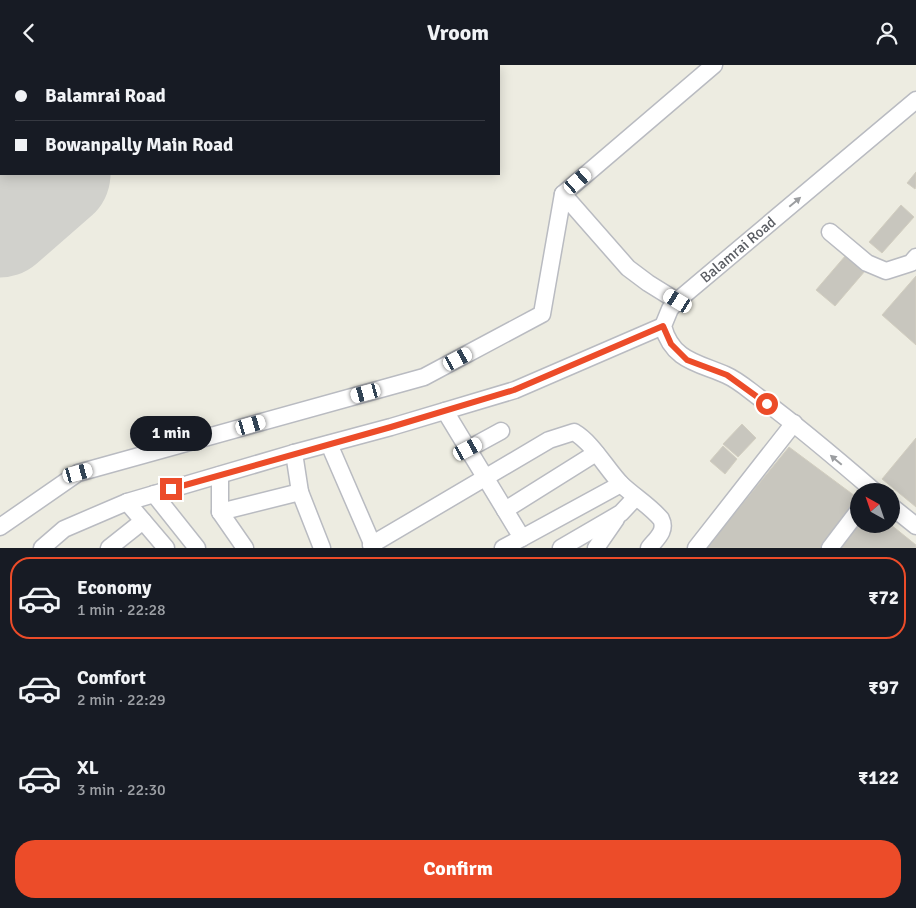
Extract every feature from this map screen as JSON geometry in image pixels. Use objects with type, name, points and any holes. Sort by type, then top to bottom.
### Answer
[{"type":"street","points":[[0,527],[78,473],[424,377],[542,314],[563,194],[714,65]]},
{"type":"street","name":"Balamrai Road","points":[[663,326],[663,321],[670,309],[678,301],[916,100]]},
{"type":"street","points":[[563,194],[628,268],[648,283],[678,301]]},
{"type":"street","points":[[830,232],[867,263],[886,271],[911,263],[916,257]]},
{"type":"street","points":[[42,548],[64,529],[126,502],[514,390],[663,326],[671,344],[687,360],[727,375],[794,423],[864,483]]},
{"type":"street","points":[[445,411],[522,538]]},
{"type":"street","points":[[696,548],[794,423]]},
{"type":"street","points":[[468,449],[501,431]]},
{"type":"street","points":[[330,444],[372,546],[549,440],[574,432],[596,453],[621,484],[658,516],[663,524],[663,531],[649,548]]},
{"type":"street","points":[[294,453],[300,492],[322,548]]},
{"type":"street","points":[[505,510],[596,453]]},
{"type":"street","points":[[220,475],[220,512],[245,548]]},
{"type":"street","points":[[503,548],[621,484]]},
{"type":"street","points":[[220,512],[300,492]]},
{"type":"street","points":[[154,494],[197,548]]},
{"type":"street","points":[[596,548],[621,513],[636,497]]},
{"type":"street","points":[[126,502],[166,548]]},
{"type":"street","points":[[561,548],[621,513]]},
{"type":"street","points":[[900,514],[916,527]]},
{"type":"street","points":[[109,548],[143,521]]},
{"type":"street","points":[[830,548],[850,522]]},
{"type":"building","points":[[916,172],[916,187],[915,189],[907,183]]},
{"type":"building","points":[[901,205],[914,217],[882,253],[869,242]]},
{"type":"building","points":[[846,255],[865,271],[835,306],[816,290]]},
{"type":"building","points":[[916,276],[916,345],[882,315]]},
{"type":"building","points":[[742,424],[756,438],[738,457],[723,444]]},
{"type":"building","points":[[916,438],[916,507],[900,494],[900,483],[887,483],[882,479]]},
{"type":"building","points":[[723,446],[737,459],[725,474],[710,461]]},
{"type":"building","points":[[789,447],[850,492],[850,533],[900,532],[916,545],[916,548],[706,548]]},
{"type":"runway","points":[[0,222],[54,175]]},
{"type":"route","points":[[171,489],[514,390],[663,326],[671,344],[687,360],[727,375],[767,404]]}]
